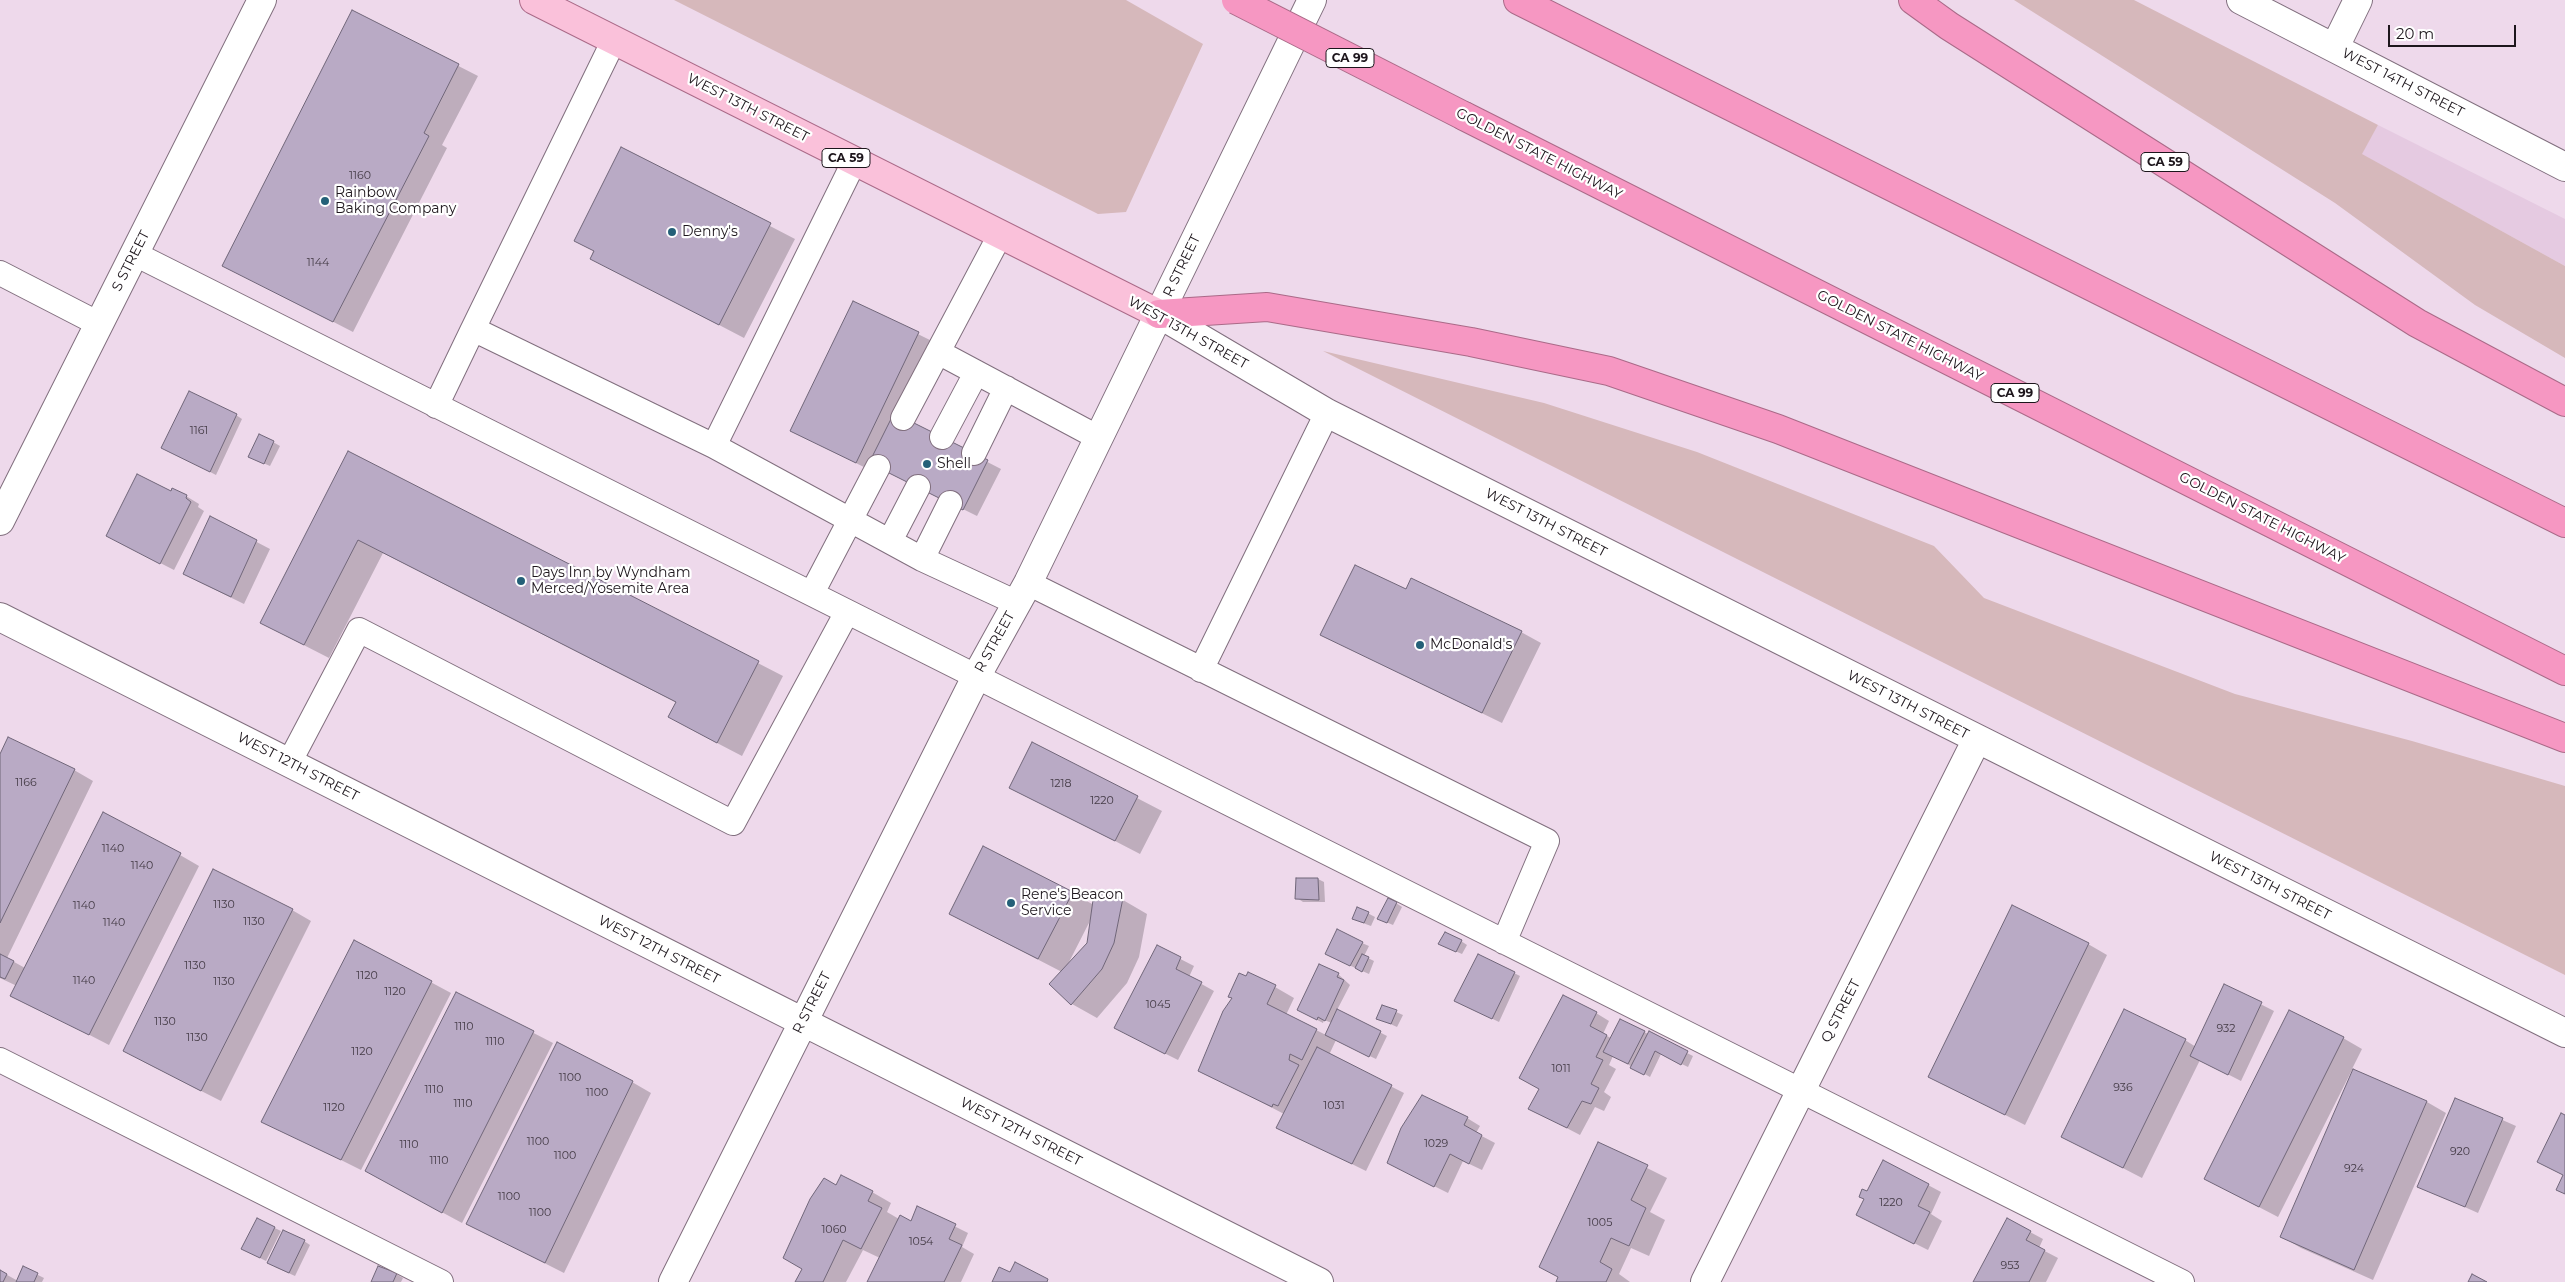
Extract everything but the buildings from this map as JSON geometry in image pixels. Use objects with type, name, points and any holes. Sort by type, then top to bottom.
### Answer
[{"type":"highway","name":"GOLDEN STATE HIGHWAY","points":[[1236,0],[2565,671]]},
{"type":"highway","points":[[1518,0],[2565,523]]},
{"type":"highway","name":"CA 59","points":[[1913,0],[1949,26],[2418,323],[2565,402]]},
{"type":"highway","points":[[1158,314],[1267,307],[1471,342],[1609,371],[1778,429],[2565,738]]},
{"type":"main road","name":"WEST 13TH STREET","points":[[534,0],[1158,314]]},
{"type":"street","name":"S STREET","points":[[0,521],[262,0]]},
{"type":"street","name":"R STREET","points":[[673,1282],[976,677],[1022,593],[1312,0]]},
{"type":"street","name":"WEST 14TH STREET","points":[[2242,0],[2565,167]]},
{"type":"street","points":[[2335,47],[2358,0]]},
{"type":"street","name":"WEST 13TH STREET","points":[[1158,314],[1327,413],[2565,1033]]},
{"type":"street","name":"WEST 12TH STREET","points":[[0,617],[1319,1282]]},
{"type":"street","name":"Q STREET","points":[[1705,1282],[1977,739]]},
{"type":"lane","points":[[436,406],[614,40]]},
{"type":"lane","points":[[714,446],[854,162]]},
{"type":"lane","points":[[903,418],[1000,235]]},
{"type":"lane","points":[[135,254],[2182,1282]]},
{"type":"lane","points":[[0,273],[99,324]]},
{"type":"lane","points":[[472,329],[714,446],[922,559],[1022,593],[1201,670],[1547,841],[1504,942]]},
{"type":"lane","points":[[938,352],[1099,438]]},
{"type":"lane","points":[[942,438],[976,373]]},
{"type":"lane","points":[[974,454],[1006,388]]},
{"type":"lane","points":[[1201,670],[1327,413]]},
{"type":"lane","points":[[812,594],[878,467]]},
{"type":"lane","points":[[890,542],[918,487]]},
{"type":"lane","points":[[922,559],[950,503]]},
{"type":"lane","points":[[289,763],[359,630],[733,823],[847,612]]},
{"type":"lane","points":[[0,1060],[441,1282]]},
{"type":"shaded area","points":[[674,0],[1126,0],[1203,44],[1126,212],[1098,214]]},
{"type":"shaded area","points":[[2014,0],[2134,0],[2378,125],[2362,154],[2565,266],[2565,358],[2475,305],[2335,203]]},
{"type":"shaded area","points":[[2378,125],[2565,219],[2565,266],[2361,154]]},
{"type":"shaded area","points":[[1323,351],[1544,403],[1697,452],[1934,546],[1984,598],[2235,694],[2412,741],[2565,786],[2565,975]]},
{"type":"place","name":"Rainbow Baking Company","points":[[325,201]]},
{"type":"place","name":"Denny's","points":[[672,232]]},
{"type":"place","name":"Shell","points":[[927,464]]},
{"type":"place","name":"Days Inn by Wyndham Merced/Yosemite Area","points":[[521,581]]},
{"type":"place","name":"McDonald's","points":[[1420,645]]},
{"type":"place","name":"Rene's Beacon Service","points":[[1011,903]]}]
